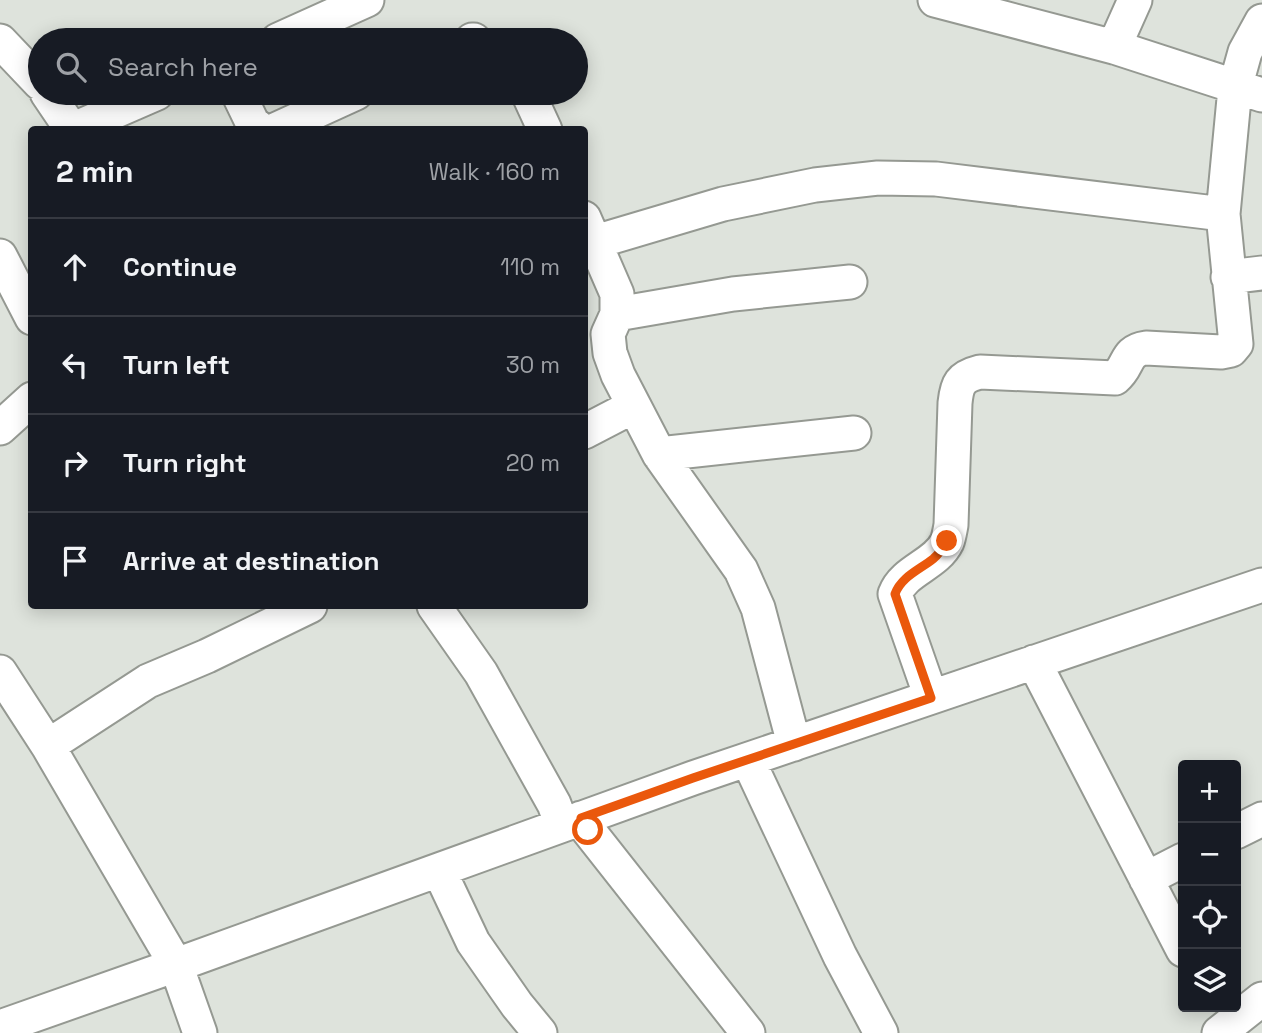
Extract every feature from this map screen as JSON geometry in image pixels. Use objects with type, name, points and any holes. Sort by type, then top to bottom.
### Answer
[{"type":"street","points":[[304,28],[366,0]]},
{"type":"street","points":[[935,0],[1000,8],[1249,92]]},
{"type":"street","points":[[1114,47],[1135,0]]},
{"type":"street","points":[[931,698],[895,594],[898,586],[931,561],[947,541],[951,525],[956,403],[960,382],[969,374],[980,372],[1115,378],[1122,373],[1130,353],[1139,349],[1220,352],[1231,350],[1236,344],[1223,214],[1249,92],[1245,52],[1262,21]]},
{"type":"street","points":[[0,40],[28,70]]},
{"type":"street","points":[[55,105],[69,126]]},
{"type":"street","points":[[81,126],[129,105]]},
{"type":"street","points":[[244,105],[256,126]]},
{"type":"street","points":[[284,126],[330,105]]},
{"type":"street","points":[[534,105],[543,126]]},
{"type":"street","points":[[794,744],[758,608],[741,570],[659,454],[618,374],[610,353],[608,334],[617,314],[617,294],[590,230],[815,186],[878,178],[936,179],[1223,214]]},
{"type":"street","points":[[0,256],[28,310]]},
{"type":"street","points":[[1228,277],[1262,273]]},
{"type":"street","points":[[617,314],[733,294],[850,282]]},
{"type":"street","points":[[0,428],[28,402]]},
{"type":"street","points":[[588,430],[634,405]]},
{"type":"street","points":[[659,454],[853,433]]},
{"type":"street","points":[[0,1027],[748,760],[1262,585]]},
{"type":"street","points":[[48,746],[148,681],[304,609]]},
{"type":"street","points":[[436,609],[481,673],[554,804],[572,822],[588,830],[748,1033]]},
{"type":"street","points":[[1034,662],[1182,949]]},
{"type":"street","points":[[0,672],[10,710],[48,746],[176,965],[200,1033]]},
{"type":"street","points":[[748,760],[840,956],[881,1033]]},
{"type":"street","points":[[1241,830],[1262,819]]},
{"type":"street","points":[[1146,879],[1178,863]]},
{"type":"street","points":[[439,870],[473,942],[540,1033]]},
{"type":"street","points":[[1219,1023],[1262,999]]},
{"type":"route","points":[[588,830],[581,818],[931,698],[895,594],[898,586],[931,561],[947,541]]}]
